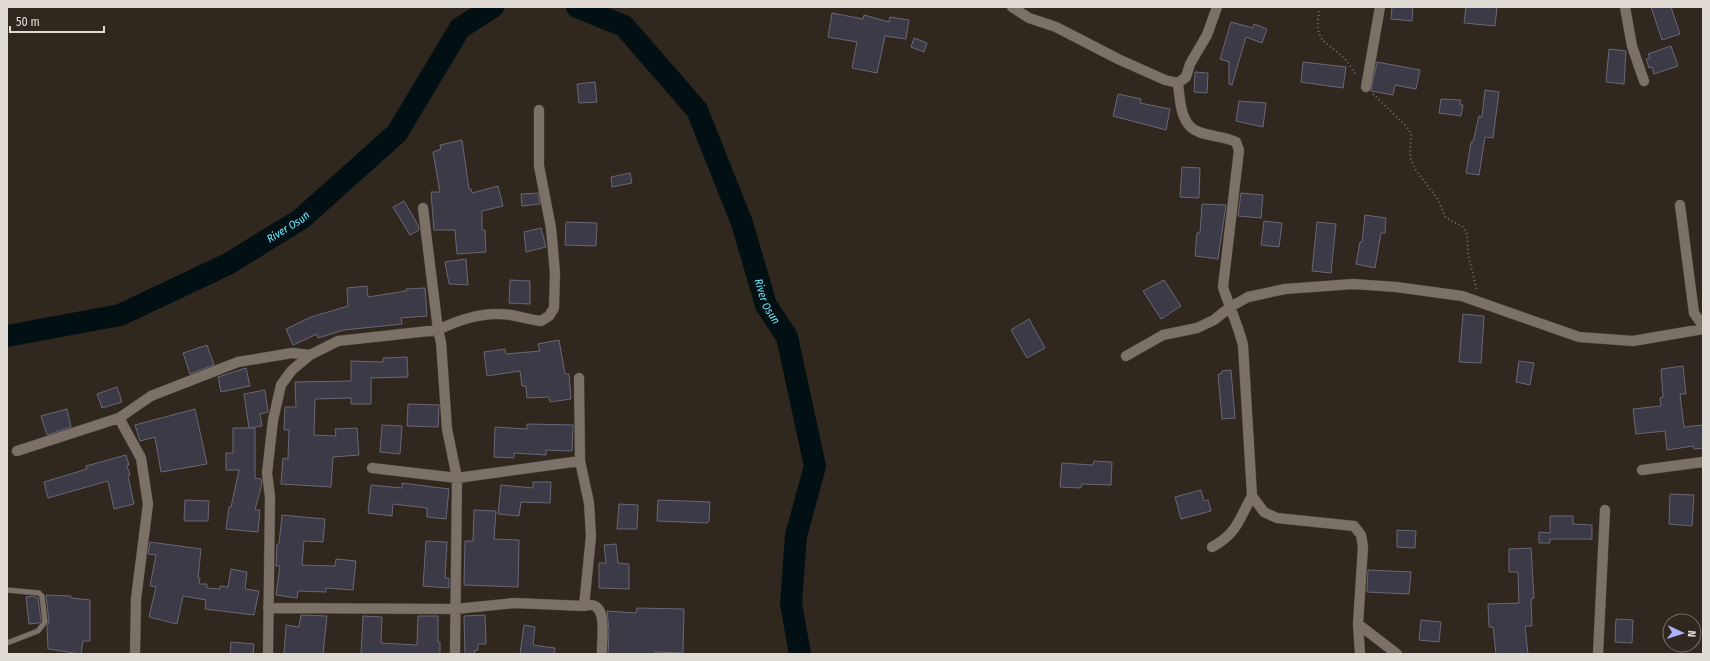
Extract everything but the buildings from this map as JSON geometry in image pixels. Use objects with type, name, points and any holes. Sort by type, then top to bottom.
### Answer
[{"type":"street","points":[[1012,7],[1029,18],[1056,27],[1118,59],[1165,80],[1178,83],[1186,77],[1190,64],[1207,35],[1217,7]]},
{"type":"street","points":[[1366,87],[1380,7]]},
{"type":"street","points":[[1625,7],[1632,46],[1644,81]]},
{"type":"street","points":[[1178,83],[1182,112],[1190,126],[1199,132],[1226,137],[1236,142],[1239,150],[1223,287],[1238,324],[1243,345],[1252,496],[1239,524],[1232,533],[1212,546]]},
{"type":"street","points":[[268,654],[270,497],[267,474],[273,420],[281,386],[292,370],[310,356],[338,341],[438,330],[455,321],[482,315],[510,315],[541,321],[549,316],[554,308],[555,273],[551,228],[540,166],[539,110]]},
{"type":"street","points":[[1126,356],[1163,335],[1197,328],[1214,320],[1230,307],[1248,297],[1264,292],[1352,284],[1431,291],[1477,300],[1579,337],[1634,341],[1703,327],[1694,313],[1680,206]]},
{"type":"street","points":[[423,208],[438,330],[442,342],[447,428],[457,478],[458,527],[455,654]]},
{"type":"street","points":[[17,451],[119,418],[150,396],[238,362],[292,353],[310,356]]},
{"type":"street","points":[[579,378],[580,461],[590,503],[591,536],[584,606]]},
{"type":"street","points":[[119,418],[141,458],[148,504],[136,599],[135,654]]},
{"type":"street","points":[[372,468],[457,478],[580,461]]},
{"type":"street","points":[[1642,470],[1703,462]]},
{"type":"street","points":[[1252,496],[1264,512],[1277,518],[1354,526],[1361,535],[1363,547],[1358,624],[1360,654]]},
{"type":"street","points":[[1598,654],[1605,510]]},
{"type":"street","points":[[268,608],[455,609],[514,603],[590,605],[597,607],[601,613],[602,654]]},
{"type":"street","points":[[1358,624],[1397,654]]},
{"type":"lane","points":[[7,590],[39,593],[42,596],[45,622],[38,631],[7,643]]},
{"type":"path","points":[[1320,7],[1317,27],[1319,36],[1332,50],[1346,60],[1366,87],[1407,127],[1411,134],[1410,157],[1415,169],[1437,198],[1446,218],[1462,226],[1466,234],[1468,254],[1477,286],[1477,300]]},
{"type":"waterway","name":"River Osun","points":[[7,336],[120,315],[228,264],[301,219],[397,133],[460,28],[493,7]]},
{"type":"waterway","name":"River Osun","points":[[577,7],[624,26],[697,110],[742,223],[766,305],[787,337],[815,466],[796,536],[791,604],[800,654]]}]
